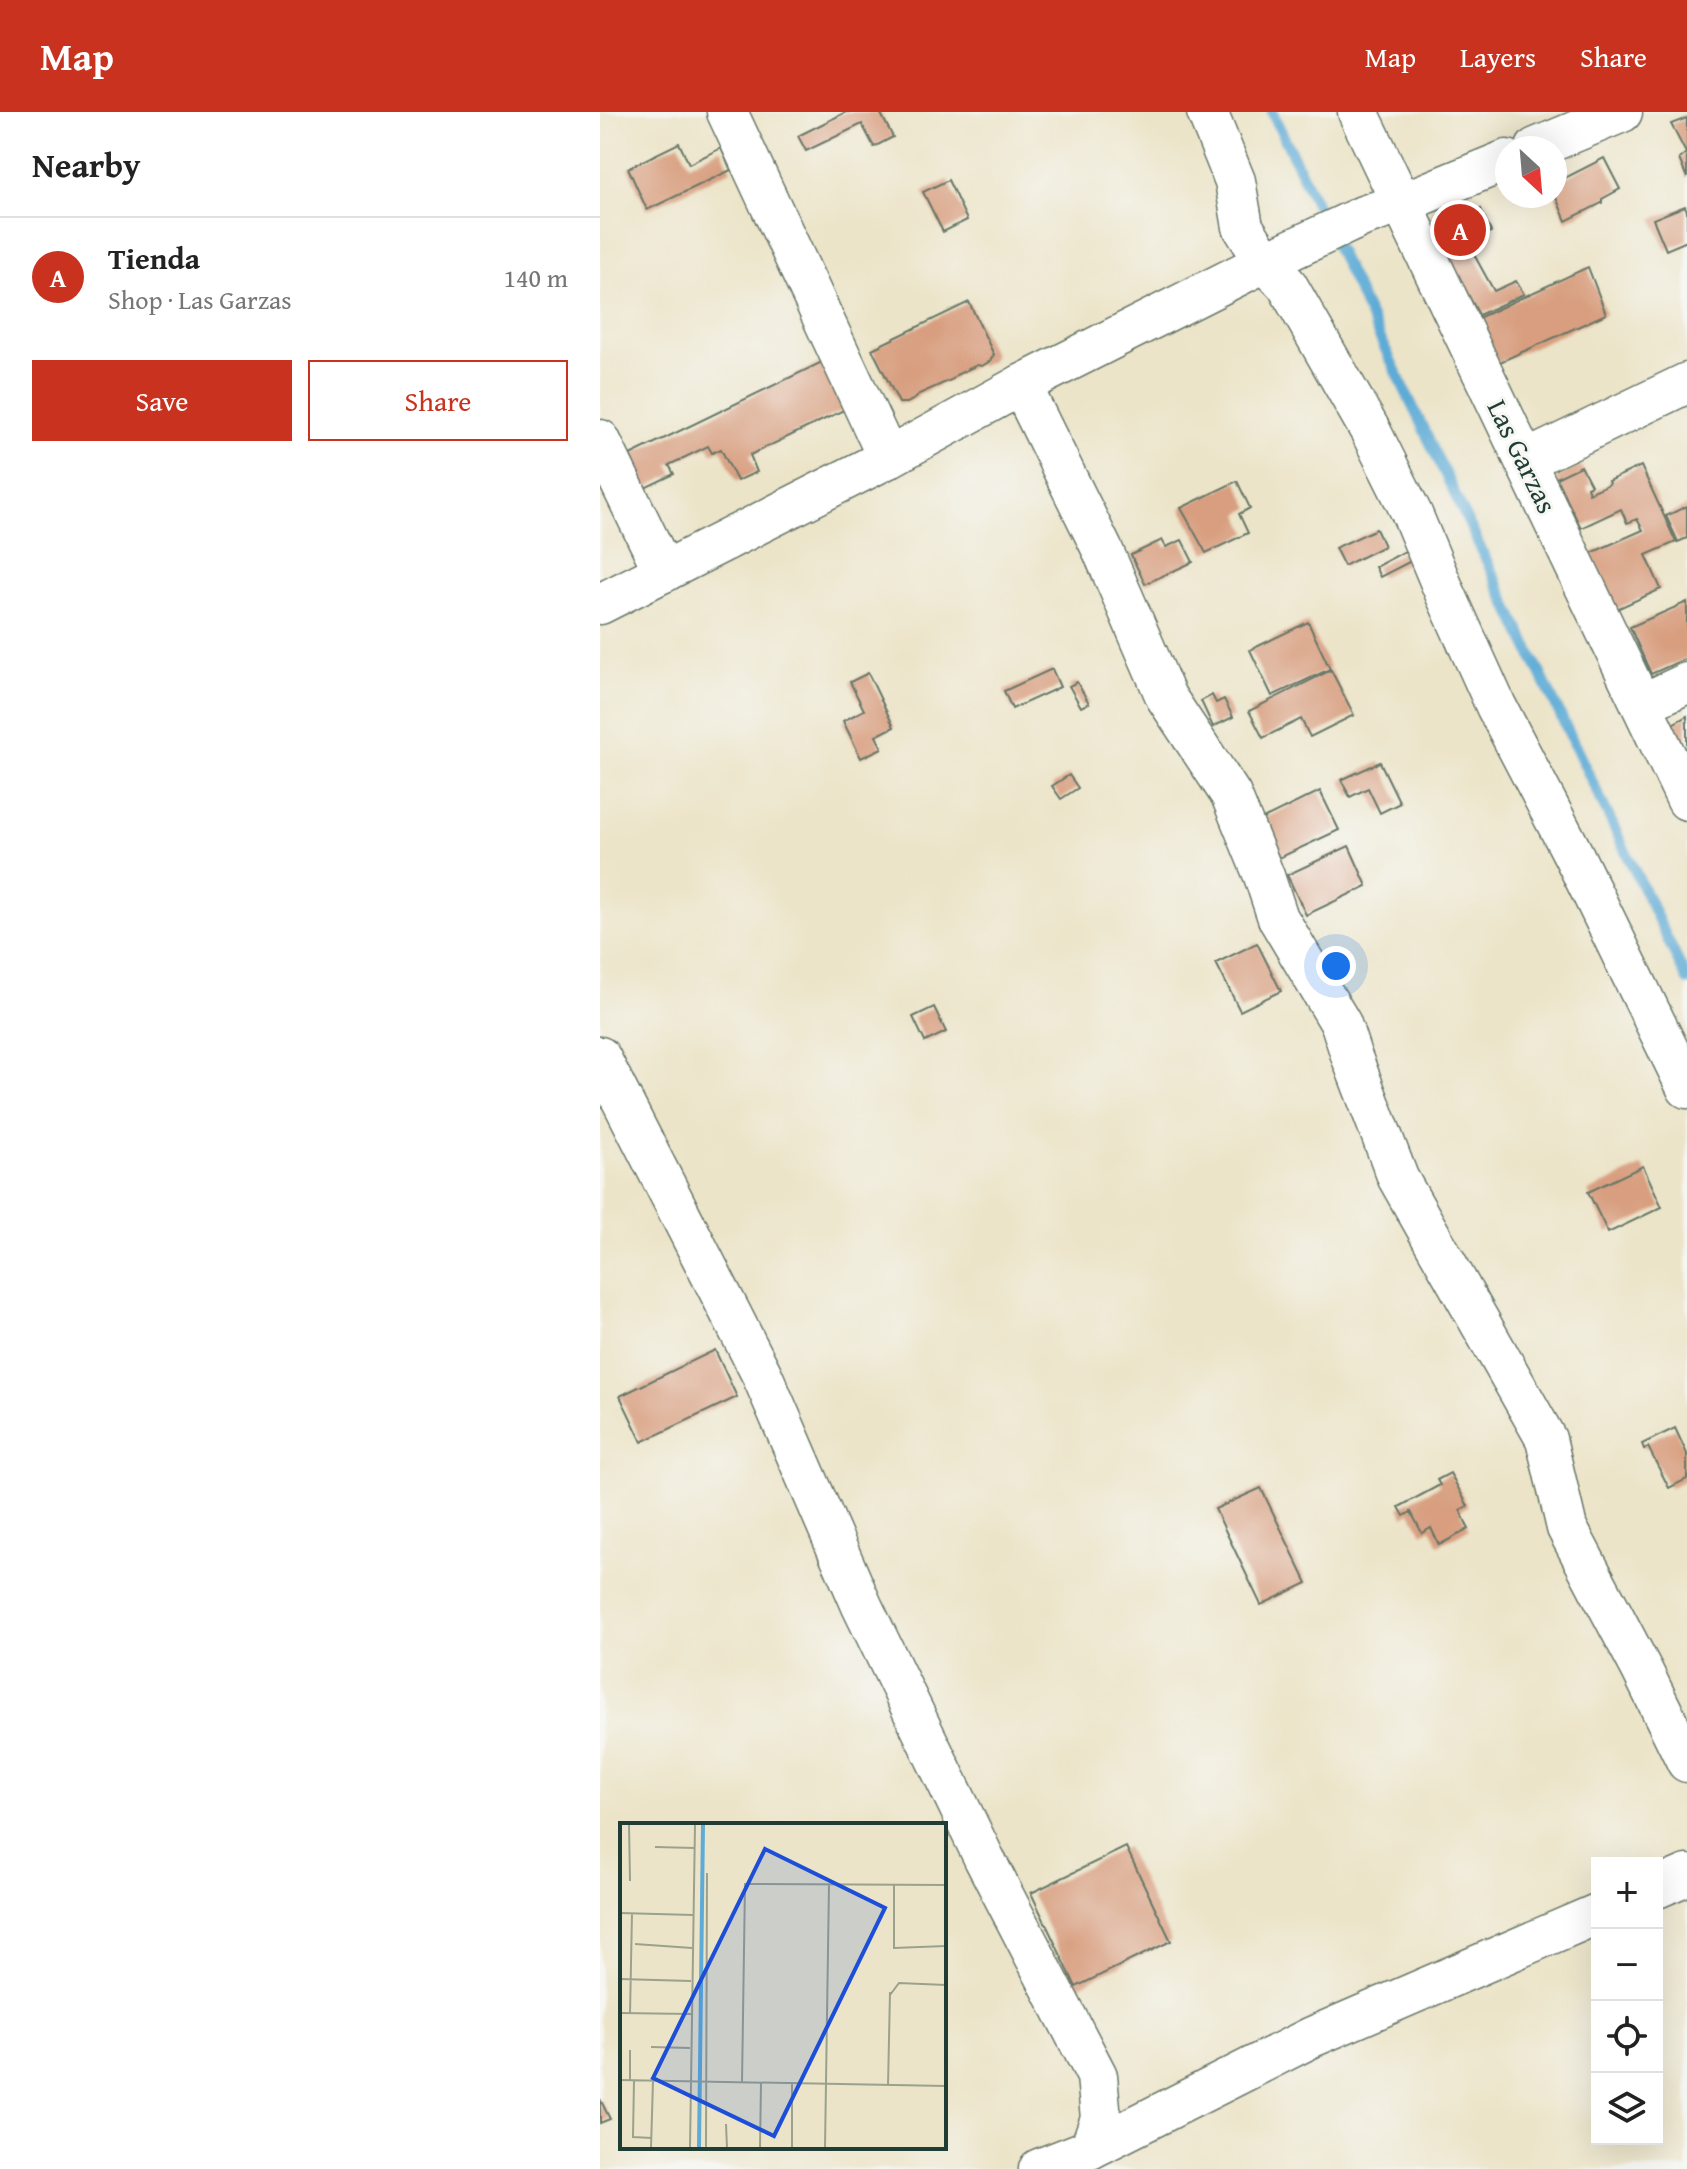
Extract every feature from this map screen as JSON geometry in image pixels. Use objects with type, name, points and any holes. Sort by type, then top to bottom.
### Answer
[{"type":"street","points":[[727,112],[888,458]]},
{"type":"street","points":[[1207,112],[1235,181],[1243,227],[1277,257],[1287,285],[1371,432],[1412,514],[1496,706],[1574,856],[1687,1088]]},
{"type":"street","name":"Las Garzas","points":[[1358,112],[1687,800]]},
{"type":"street","points":[[1565,136],[1622,112]]},
{"type":"street","points":[[600,604],[888,458],[1021,385],[1277,257],[1363,216],[1495,165]]},
{"type":"street","points":[[1525,461],[1687,383]]},
{"type":"street","points":[[1021,385],[1103,551],[1166,697],[1231,795],[1278,918],[1341,1024],[1398,1178],[1546,1439],[1567,1528],[1687,1762]]},
{"type":"street","points":[[600,440],[664,572]]},
{"type":"street","points":[[1642,704],[1687,683]]},
{"type":"street","points":[[600,1057],[762,1375],[862,1606],[984,1858],[1097,2076],[1101,2118],[1090,2149]]},
{"type":"street","points":[[1663,1885],[1687,1875]]},
{"type":"street","points":[[1039,2169],[1090,2149],[1312,2037],[1591,1917]]},
{"type":"building","points":[[846,112],[880,112],[893,137],[874,147],[862,124],[806,151],[798,136]]},
{"type":"building","points":[[1687,118],[1687,178],[1679,159],[1686,153],[1671,124]]},
{"type":"building","points":[[679,143],[689,164],[721,148],[731,170],[647,210],[628,168]]},
{"type":"building","points":[[1604,158],[1620,189],[1602,199],[1602,203],[1566,221],[1560,208],[1567,208],[1567,177]]},
{"type":"building","points":[[948,180],[967,220],[943,232],[923,192]]},
{"type":"building","points":[[1685,206],[1687,241],[1666,250],[1653,219]]},
{"type":"building","points":[[1481,209],[1491,232],[1466,240],[1494,291],[1516,281],[1524,294],[1479,315],[1435,233]]},
{"type":"building","points":[[1588,267],[1606,314],[1498,363],[1476,319]]},
{"type":"building","points":[[969,302],[994,355],[990,361],[956,375],[907,403],[899,403],[872,349]]},
{"type":"building","points":[[824,361],[846,409],[750,455],[757,472],[737,481],[721,449],[712,453],[708,446],[669,465],[674,474],[645,488],[630,455]]},
{"type":"building","points":[[1581,466],[1591,485],[1587,487],[1589,493],[1641,466],[1676,542],[1646,555],[1661,589],[1617,609],[1591,553],[1643,530],[1637,519],[1627,523],[1621,509],[1581,528],[1556,478]]},
{"type":"building","points":[[1237,481],[1250,508],[1239,514],[1248,533],[1206,553],[1181,508]]},
{"type":"building","points":[[1687,506],[1687,538],[1678,542],[1666,516]]},
{"type":"building","points":[[1376,529],[1384,546],[1344,566],[1335,548]]},
{"type":"building","points":[[1162,540],[1166,547],[1182,540],[1193,562],[1145,584],[1131,555]]},
{"type":"building","points":[[1407,550],[1413,560],[1380,577],[1375,567]]},
{"type":"building","points":[[1687,602],[1687,658],[1651,674],[1630,627]]},
{"type":"building","points":[[1308,622],[1330,669],[1272,696],[1250,650]]},
{"type":"building","points":[[1052,669],[1060,687],[1012,709],[1004,691]]},
{"type":"building","points":[[1331,670],[1354,715],[1310,737],[1301,719],[1263,738],[1249,711]]},
{"type":"building","points":[[868,673],[894,727],[876,736],[882,748],[861,758],[843,721],[864,710],[850,682]]},
{"type":"building","points":[[1077,682],[1089,703],[1081,707],[1069,686]]},
{"type":"building","points":[[1212,695],[1216,703],[1224,699],[1233,717],[1213,727],[1201,701]]},
{"type":"building","points":[[1687,716],[1687,754],[1671,725]]},
{"type":"building","points":[[1380,762],[1400,803],[1380,813],[1368,788],[1350,797],[1341,780]]},
{"type":"building","points":[[1069,775],[1078,788],[1061,799],[1052,786]]},
{"type":"building","points":[[1320,791],[1339,830],[1279,858],[1261,820]]},
{"type":"building","points":[[1349,846],[1367,886],[1306,915],[1287,875]]},
{"type":"building","points":[[1257,943],[1281,991],[1240,1011],[1216,963]]},
{"type":"building","points":[[934,1007],[946,1032],[925,1042],[913,1017]]},
{"type":"building","points":[[1643,1166],[1662,1207],[1608,1233],[1588,1192]]},
{"type":"building","points":[[715,1350],[737,1397],[642,1442],[620,1396]]},
{"type":"building","points":[[1675,1428],[1687,1454],[1687,1479],[1669,1488],[1648,1447],[1644,1449],[1642,1444]]},
{"type":"building","points":[[1450,1473],[1468,1506],[1460,1510],[1469,1529],[1439,1545],[1431,1528],[1422,1533],[1411,1512],[1404,1516],[1399,1507],[1440,1485],[1437,1480]]},
{"type":"building","points":[[1261,1488],[1307,1583],[1261,1605],[1215,1509]]},
{"type":"building","points":[[1126,1847],[1171,1941],[1076,1987],[1031,1893]]},
{"type":"building","points":[[600,2099],[610,2119],[600,2123]]},
{"type":"waterway","points":[[1272,112],[1687,980]]},
{"type":"place","name":"Tienda","points":[[1460,230]]}]
